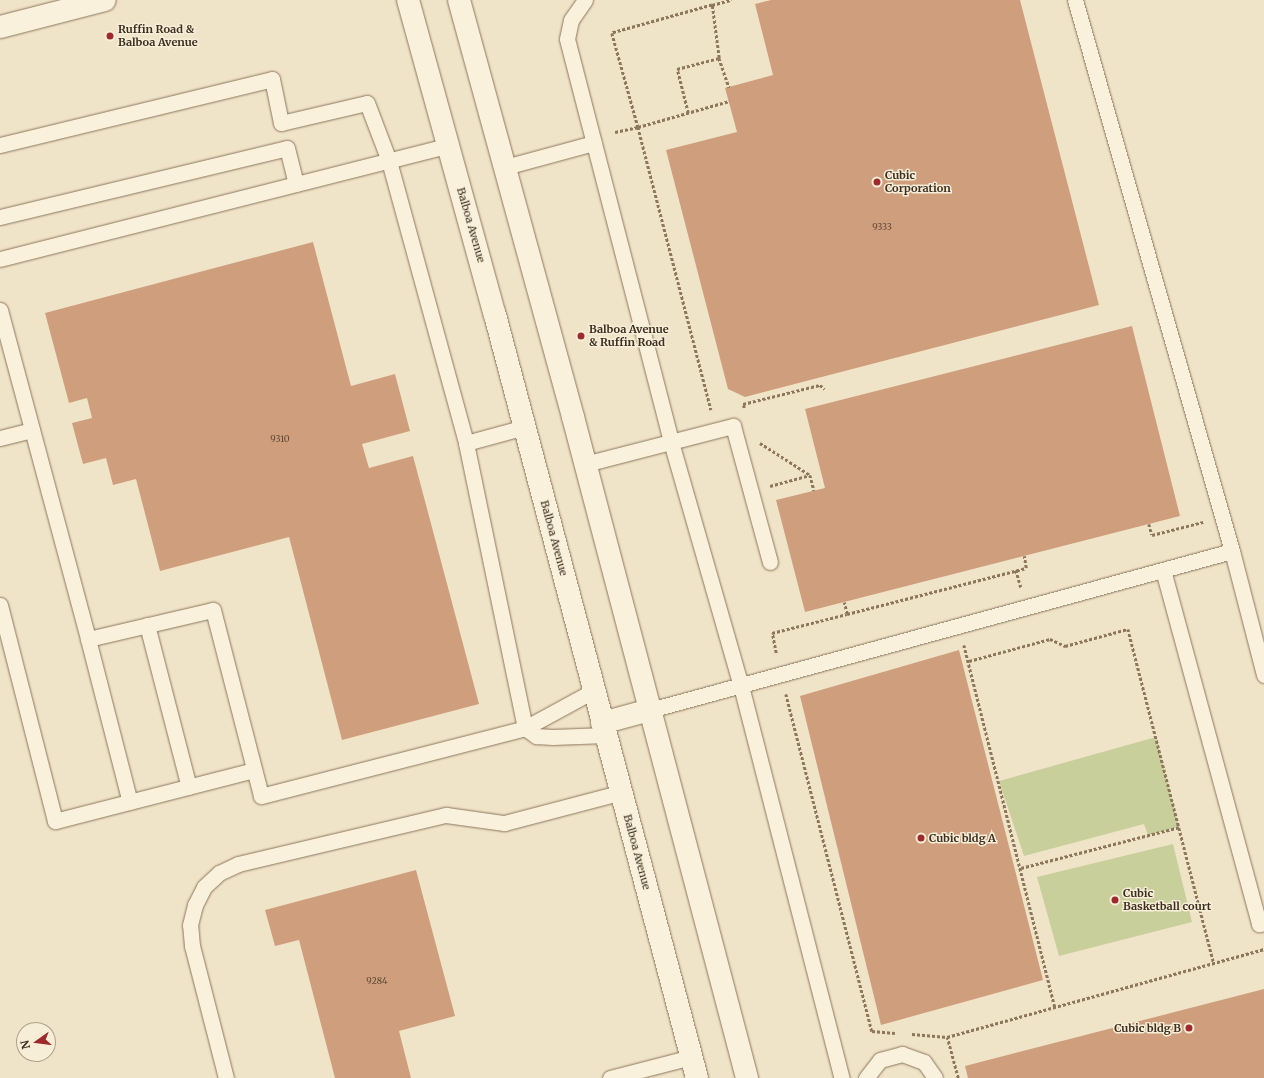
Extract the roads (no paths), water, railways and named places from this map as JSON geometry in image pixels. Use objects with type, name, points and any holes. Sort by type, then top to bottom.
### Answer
[{"type":"main road","points":[[0,27],[105,0]]},
{"type":"main road","name":"Balboa Avenue","points":[[408,0],[525,427],[593,691],[622,792],[697,1078]]},
{"type":"main road","points":[[459,0],[585,464],[747,1078]]},
{"type":"main road","points":[[604,729],[650,710]]},
{"type":"lane","points":[[584,0],[571,20],[567,39],[672,442],[741,686],[842,1078]]},
{"type":"lane","points":[[1074,0],[1232,551],[1264,675]]},
{"type":"lane","points":[[0,145],[272,79],[296,184]]},
{"type":"lane","points":[[281,123],[367,103],[389,161],[466,443],[525,728],[536,736],[553,737],[604,729]]},
{"type":"lane","points":[[505,167],[594,143]]},
{"type":"lane","points":[[0,259],[448,146]]},
{"type":"lane","points":[[0,217],[287,148]]},
{"type":"lane","points":[[0,310],[130,802]]},
{"type":"lane","points":[[585,464],[733,426],[770,562]]},
{"type":"lane","points":[[466,443],[525,427]]},
{"type":"lane","points":[[0,438],[32,430]]},
{"type":"lane","points":[[650,710],[1232,551]]},
{"type":"lane","points":[[1163,570],[1259,924],[1264,923]]},
{"type":"lane","points":[[0,605],[55,821],[254,770]]},
{"type":"lane","points":[[88,639],[212,610],[261,796],[525,728],[593,691]]},
{"type":"lane","points":[[147,625],[188,787]]},
{"type":"lane","points":[[226,1078],[192,946],[190,926],[195,905],[204,887],[220,873],[238,864],[446,815],[504,824],[622,792]]},
{"type":"lane","points":[[866,1078],[880,1060],[902,1054],[924,1062],[935,1078]]},
{"type":"lane","points":[[610,1078],[691,1056]]},
{"type":"place","name":"Ruffin Road & Balboa Avenue","points":[[110,36]]},
{"type":"place","name":"Cubic Corporation","points":[[877,182]]},
{"type":"place","name":"Balboa Avenue & Ruffin Road","points":[[581,336]]},
{"type":"place","name":"Cubic bldg A","points":[[921,838]]},
{"type":"place","name":"Cubic Basketball court","points":[[1115,900]]},
{"type":"place","name":"Cubic bldg B","points":[[1189,1028]]}]
